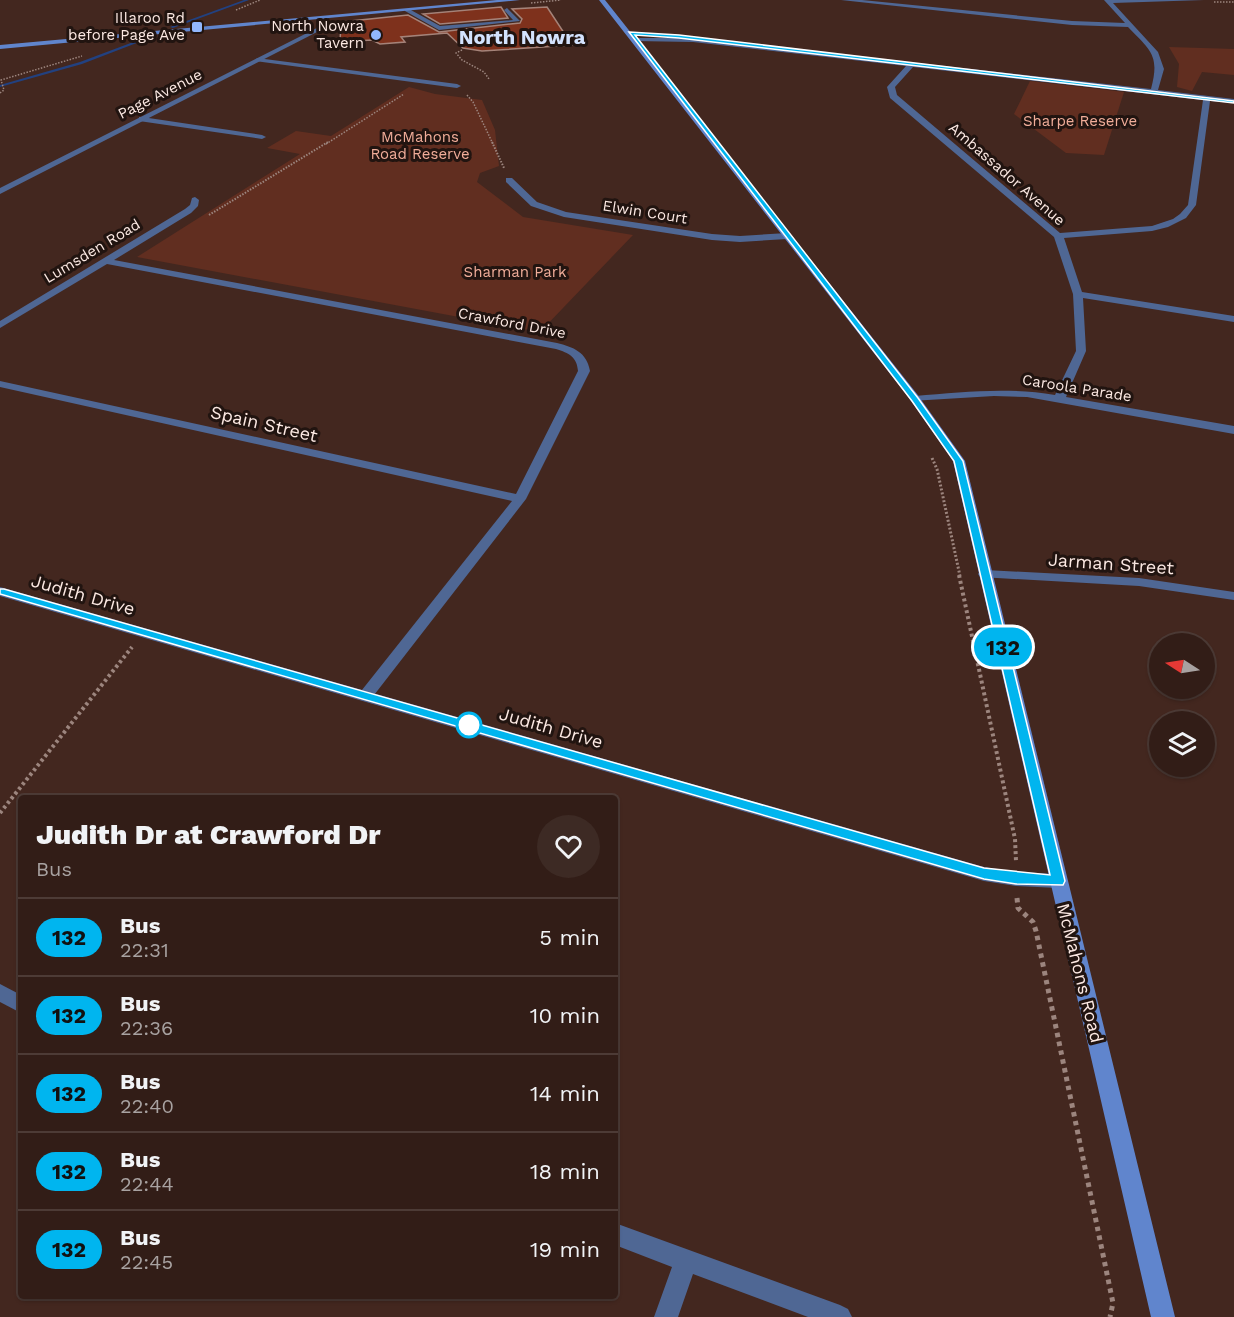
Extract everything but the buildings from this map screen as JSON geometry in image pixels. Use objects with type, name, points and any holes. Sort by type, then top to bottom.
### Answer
[{"type":"main road","points":[[0,48],[517,0]]},
{"type":"main road","name":"McMahons Road","points":[[602,0],[915,399],[959,461],[1163,1317]]},
{"type":"street","points":[[844,0],[1072,23],[1131,25]]},
{"type":"street","points":[[1107,0],[1155,52],[1160,69],[1154,92]]},
{"type":"street","points":[[1107,0],[1201,0]]},
{"type":"street","name":"Page Avenue","points":[[0,191],[324,26],[327,22],[325,18]]},
{"type":"street","points":[[632,36],[693,40],[1234,101]]},
{"type":"street","points":[[256,60],[457,86]]},
{"type":"street","name":"Ambassador Avenue","points":[[911,65],[891,87],[892,96],[1059,236],[1078,294],[1082,351],[1060,398]]},
{"type":"street","points":[[1059,236],[1147,229],[1174,222],[1183,216],[1192,205],[1207,98]]},
{"type":"street","points":[[142,118],[262,137]]},
{"type":"street","name":"Elwin Court","points":[[509,180],[534,204],[564,214],[712,237],[740,239],[787,236]]},
{"type":"street","name":"Lumsden Road","points":[[0,325],[188,211],[194,206],[195,200]]},
{"type":"street","name":"Crawford Drive","points":[[105,261],[551,345],[567,349],[578,355],[584,363],[584,370],[531,481],[366,695]]},
{"type":"street","points":[[1078,294],[1234,319]]},
{"type":"street","name":"Spain Street","points":[[0,384],[519,499]]},
{"type":"street","name":"Caroola Parade","points":[[915,399],[1008,393],[1060,398],[1234,430]]},
{"type":"street","name":"Jarman Street","points":[[986,574],[1158,584],[1234,596]]},
{"type":"street","name":"Judith Drive","points":[[0,591],[984,874],[1016,879],[1058,881]]},
{"type":"street","points":[[0,992],[18,1003]]},
{"type":"street","points":[[618,1235],[840,1317]]},
{"type":"street","points":[[666,1317],[686,1260]]},
{"type":"lane","points":[[407,10],[439,28],[517,21],[507,10]]},
{"type":"path","points":[[462,50],[456,53],[462,60],[484,72],[484,75],[489,78]]},
{"type":"path","points":[[0,93],[4,90],[1,80],[9,76],[38,71],[87,54]]},
{"type":"path","points":[[202,218],[426,82]]},
{"type":"path","points":[[465,92],[473,102],[509,180]]},
{"type":"path","points":[[932,456],[952,535],[1012,828],[1018,908],[1033,922],[1036,931],[1113,1303],[1110,1317]]},
{"type":"path","points":[[0,813],[98,692],[115,667],[146,633]]},
{"type":"green space","points":[[1169,47],[1234,49],[1234,75],[1202,72],[1192,91],[1177,87],[1179,64]]},
{"type":"green space","name":"Sharpe Reserve","points":[[1030,81],[1124,92],[1104,155],[1066,153],[1014,114]]},
{"type":"green space","name":"Sharman Park","points":[[409,87],[435,94],[482,100],[495,130],[499,166],[480,173],[477,182],[523,217],[633,235],[540,332],[137,257],[300,154],[267,148],[296,131],[331,136]]},
{"type":"waterway","points":[[172,27],[247,0]]},
{"type":"waterway","points":[[0,86],[81,63],[145,39]]},
{"type":"bus line","name":"132","points":[[0,591],[984,874],[1016,879],[1058,881],[959,461],[915,399],[630,33],[1234,101]]},
{"type":"place","name":"Illaroo Rd before Page Ave","points":[[197,27]]},
{"type":"place","name":"North Nowra Tavern","points":[[376,35]]},
{"type":"district","name":"North Nowra","points":[[522,37]]},
{"type":"park label","name":"McMahons Road Reserve","points":[[420,146]]}]
